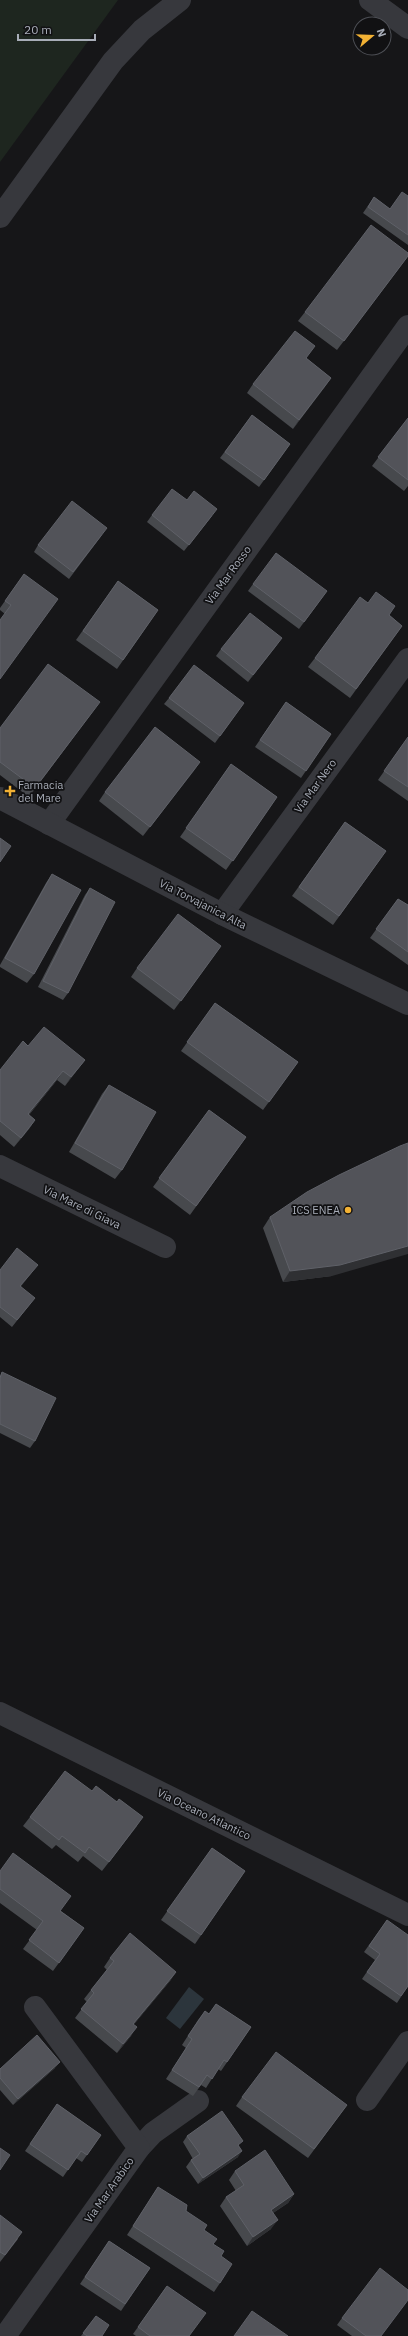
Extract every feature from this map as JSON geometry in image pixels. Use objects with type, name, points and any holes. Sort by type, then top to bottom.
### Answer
[{"type":"street","points":[[0,217],[120,53],[153,20],[180,0]]},
{"type":"street","points":[[370,0],[408,28]]},
{"type":"street","name":"Via Mar Rosso","points":[[49,824],[408,326]]},
{"type":"street","name":"Via Mar Nero","points":[[222,914],[408,659]]},
{"type":"street","name":"Via Torvajanica Alta","points":[[0,798],[222,914],[408,1004]]},
{"type":"street","name":"Via Mare di Giava","points":[[0,1166],[165,1247]]},
{"type":"street","name":"Via Oceano Atlantico","points":[[0,1713],[408,1915]]},
{"type":"street","name":"Via Mar Arabico","points":[[5,2336],[139,2148],[34,2007]]},
{"type":"street","points":[[366,2100],[408,2042]]},
{"type":"street","points":[[139,2148],[153,2132],[198,2101]]},
{"type":"shaded area","points":[[0,0],[118,0],[0,162]]},
{"type":"shaded area","points":[[189,1987],[204,1999],[180,2029],[166,2018]]},
{"type":"building","points":[[402,192],[408,196],[408,235],[368,207],[374,197],[390,209]]},
{"type":"building","points":[[371,225],[408,253],[408,256],[344,341],[305,312]]},
{"type":"building","points":[[295,331],[315,346],[306,358],[331,378],[299,420],[253,384]]},
{"type":"building","points":[[252,415],[290,444],[264,480],[225,452]]},
{"type":"building","points":[[408,418],[408,480],[378,457]]},
{"type":"building","points":[[172,489],[187,500],[194,491],[217,509],[189,545],[152,515]]},
{"type":"building","points":[[72,501],[107,528],[73,572],[38,545]]},
{"type":"building","points":[[276,553],[327,591],[304,622],[253,584]]},
{"type":"building","points":[[24,574],[58,599],[0,679],[0,620],[11,605],[5,601]]},
{"type":"building","points":[[118,581],[158,610],[123,660],[83,631]]},
{"type":"building","points":[[376,592],[395,606],[389,615],[402,626],[356,689],[315,658],[360,597],[368,603]]},
{"type":"building","points":[[250,613],[282,638],[253,675],[221,649]]},
{"type":"building","points":[[48,664],[100,702],[35,788],[0,762],[0,728]]},
{"type":"building","points":[[194,665],[244,703],[220,736],[169,698]]},
{"type":"building","points":[[286,702],[331,734],[306,771],[260,740]]},
{"type":"building","points":[[155,727],[200,762],[150,827],[105,792]]},
{"type":"building","points":[[408,737],[408,787],[384,771]]},
{"type":"building","points":[[231,764],[277,797],[233,861],[186,828]]},
{"type":"building","points":[[345,822],[386,851],[339,916],[299,887]]},
{"type":"building","points":[[0,838],[11,846],[0,862]]},
{"type":"building","points":[[52,874],[81,890],[34,974],[5,958]]},
{"type":"building","points":[[90,888],[115,902],[68,993],[43,981]]},
{"type":"building","points":[[398,899],[408,905],[408,952],[376,929]]},
{"type":"building","points":[[178,914],[221,946],[181,1001],[137,968]]},
{"type":"building","points":[[215,1003],[298,1062],[269,1102],[187,1042]]},
{"type":"building","points":[[44,1027],[85,1060],[71,1077],[63,1071],[28,1114],[35,1120],[21,1138],[0,1121],[0,1070],[23,1041],[28,1046]]},
{"type":"building","points":[[109,1085],[156,1112],[122,1170],[75,1143]]},
{"type":"building","points":[[209,1110],[246,1137],[196,1206],[159,1178]]},
{"type":"building","name":"ICS ENEA","points":[[408,1143],[408,1246],[340,1265],[290,1271],[270,1217],[307,1192],[339,1175]]},
{"type":"building","points":[[17,1248],[38,1265],[20,1286],[35,1298],[17,1320],[0,1307],[0,1270]]},
{"type":"building","points":[[2,1372],[56,1398],[35,1441],[0,1424],[0,1378]]},
{"type":"building","points":[[65,1771],[92,1791],[96,1786],[117,1802],[119,1799],[143,1817],[109,1862],[89,1847],[85,1853],[62,1836],[59,1840],[30,1817]]},
{"type":"building","points":[[212,1848],[245,1871],[201,1935],[167,1911]]},
{"type":"building","points":[[13,1853],[71,1896],[60,1911],[84,1928],[59,1963],[29,1940],[43,1921],[0,1889],[0,1871]]},
{"type":"building","points":[[387,1920],[408,1935],[408,1986],[401,1996],[367,1972],[380,1954],[369,1946]]},
{"type":"building","points":[[130,1933],[176,1972],[133,2024],[137,2027],[123,2044],[81,2009],[94,1993],[91,1990],[114,1961],[110,1958]]},
{"type":"building","points":[[216,2004],[251,2027],[227,2062],[224,2060],[212,2079],[207,2075],[199,2087],[172,2070],[192,2039],[188,2036],[205,2011],[209,2014]]},
{"type":"building","points":[[37,2035],[60,2062],[18,2099],[0,2078],[0,2069]]},
{"type":"building","points":[[276,2052],[347,2105],[314,2149],[242,2097]]},
{"type":"building","points":[[57,2104],[101,2135],[87,2155],[81,2151],[68,2170],[30,2144]]},
{"type":"building","points":[[222,2111],[243,2141],[238,2145],[242,2151],[203,2178],[191,2160],[200,2154],[187,2136]]},
{"type":"building","points":[[0,2148],[10,2155],[0,2170]]},
{"type":"building","points":[[265,2150],[294,2194],[271,2210],[278,2220],[253,2237],[226,2197],[244,2185],[235,2171]]},
{"type":"building","points":[[158,2187],[187,2205],[186,2211],[207,2225],[204,2230],[217,2239],[213,2244],[224,2251],[221,2256],[232,2264],[220,2283],[133,2226]]},
{"type":"building","points":[[0,2215],[22,2232],[5,2255],[0,2252]]},
{"type":"building","points":[[109,2241],[150,2268],[125,2304],[85,2277]]},
{"type":"building","points":[[380,2268],[408,2290],[408,2300],[381,2336],[366,2336],[342,2318]]},
{"type":"building","points":[[167,2286],[206,2313],[189,2336],[150,2336],[138,2327]]},
{"type":"building","points":[[252,2311],[288,2336],[234,2336]]},
{"type":"building","points":[[96,2316],[109,2325],[102,2336],[87,2336],[83,2333]]},
{"type":"place","name":"Farmacia del Mare","points":[[10,791]]},
{"type":"place","name":"ICS ENEA","points":[[348,1210]]}]
